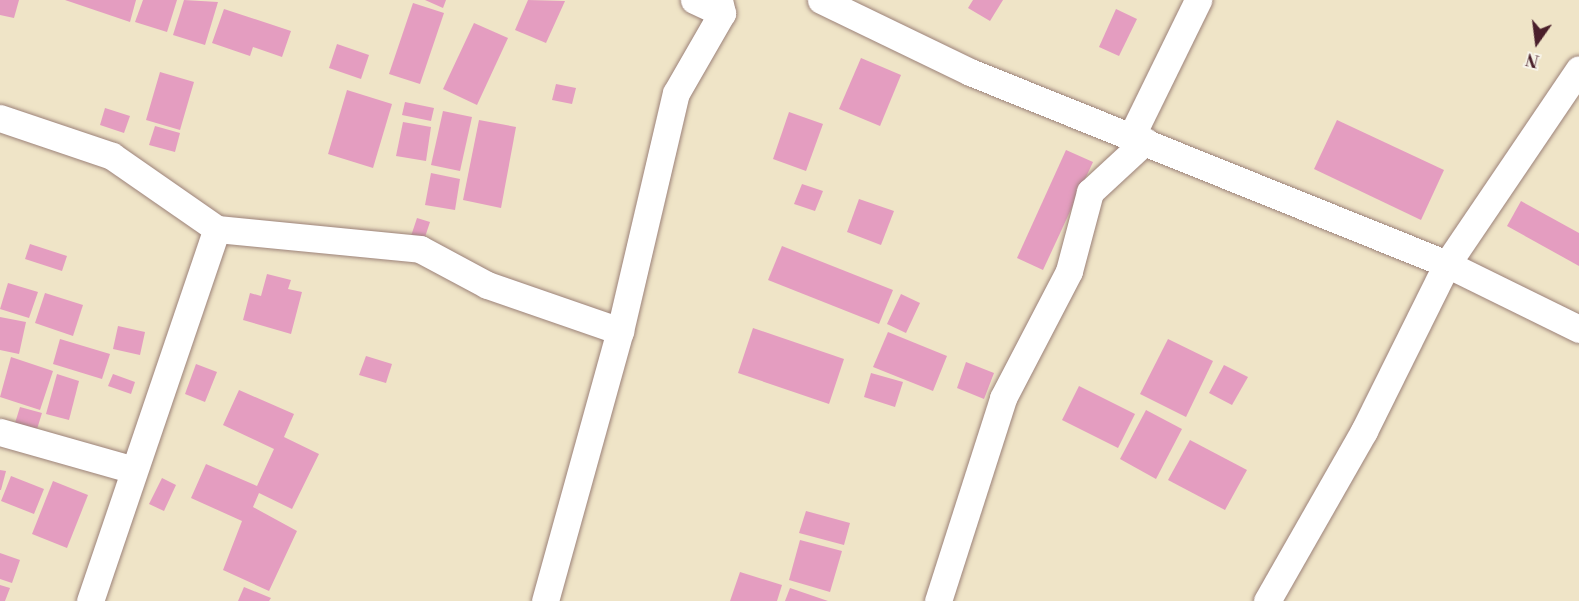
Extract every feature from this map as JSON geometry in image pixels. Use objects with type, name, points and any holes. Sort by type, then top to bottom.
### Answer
[{"type":"street","points":[[545,601],[620,331],[676,93],[720,6],[694,0]]},
{"type":"street","points":[[821,0],[970,72],[1447,264],[1579,329]]},
{"type":"street","points":[[938,601],[1003,399],[1069,271],[1090,192],[1138,139],[1198,0]]},
{"type":"street","points":[[1267,601],[1364,431],[1447,264],[1579,69]]},
{"type":"street","points":[[0,118],[112,156],[217,229],[420,249],[487,285],[620,331]]},
{"type":"street","points":[[90,601],[131,469],[217,229]]},
{"type":"street","points":[[0,432],[131,469]]},
{"type":"building","points":[[0,0],[19,0],[14,18],[0,15]]},
{"type":"building","points":[[65,0],[136,0],[130,22]]},
{"type":"building","points":[[143,0],[177,0],[167,32],[135,22]]},
{"type":"building","points":[[184,0],[218,2],[205,45],[173,35]]},
{"type":"building","points":[[425,0],[446,0],[443,8]]},
{"type":"building","points":[[528,0],[565,1],[546,43],[515,30]]},
{"type":"building","points":[[973,0],[1003,0],[990,21],[968,8]]},
{"type":"building","points":[[413,3],[444,13],[420,84],[389,74]]},
{"type":"building","points":[[224,9],[291,31],[282,57],[253,47],[250,56],[212,43]]},
{"type":"building","points":[[1116,9],[1137,19],[1119,56],[1099,47]]},
{"type":"building","points":[[474,23],[508,38],[477,105],[443,89]]},
{"type":"building","points":[[337,44],[369,55],[361,79],[329,68]]},
{"type":"building","points":[[861,58],[901,75],[880,126],[839,109]]},
{"type":"building","points":[[160,72],[194,82],[180,130],[146,120]]},
{"type":"building","points":[[556,84],[576,88],[572,104],[552,100]]},
{"type":"building","points":[[347,90],[392,104],[373,168],[328,154]]},
{"type":"building","points":[[405,102],[434,108],[431,121],[402,115]]},
{"type":"building","points":[[105,108],[130,116],[124,133],[100,125]]},
{"type":"building","points":[[443,111],[472,117],[460,171],[431,165]]},
{"type":"building","points":[[789,112],[823,124],[806,171],[773,159]]},
{"type":"building","points":[[479,120],[516,127],[501,208],[463,200]]},
{"type":"building","points":[[1337,120],[1444,170],[1421,220],[1314,169]]},
{"type":"building","points":[[403,122],[431,127],[426,161],[396,156]]},
{"type":"building","points":[[155,126],[180,133],[175,152],[149,145]]},
{"type":"building","points":[[1066,150],[1093,162],[1043,270],[1017,258]]},
{"type":"building","points":[[431,173],[460,179],[455,210],[425,205]]},
{"type":"building","points":[[802,184],[823,191],[815,211],[794,204]]},
{"type":"building","points":[[859,199],[894,211],[881,245],[847,232]]},
{"type":"building","points":[[1521,201],[1579,233],[1579,266],[1507,226]]},
{"type":"building","points":[[417,218],[430,222],[419,255],[406,251]]},
{"type":"building","points":[[30,244],[67,256],[62,271],[25,259]]},
{"type":"building","points":[[782,246],[893,290],[879,324],[768,280]]},
{"type":"building","points":[[267,274],[291,280],[288,289],[302,292],[291,334],[243,320],[250,293],[261,296]]},
{"type":"building","points":[[8,283],[38,292],[29,318],[0,309]]},
{"type":"building","points":[[45,293],[83,305],[73,336],[35,323]]},
{"type":"building","points":[[901,294],[920,303],[906,333],[887,324]]},
{"type":"building","points":[[0,317],[26,322],[19,354],[0,350]]},
{"type":"building","points":[[118,326],[145,332],[140,355],[113,349]]},
{"type":"building","points":[[753,328],[844,359],[829,404],[738,373]]},
{"type":"building","points":[[888,332],[947,356],[933,391],[873,367]]},
{"type":"building","points":[[60,339],[110,354],[102,379],[53,364]]},
{"type":"building","points":[[1168,339],[1213,361],[1186,417],[1140,394]]},
{"type":"building","points":[[366,356],[392,364],[386,383],[359,375]]},
{"type":"building","points":[[11,357],[53,371],[40,410],[0,397]]},
{"type":"building","points":[[966,362],[994,373],[984,399],[957,388]]},
{"type":"building","points":[[196,364],[217,372],[205,402],[185,394]]},
{"type":"building","points":[[1224,365],[1248,377],[1232,405],[1209,393]]},
{"type":"building","points":[[871,373],[903,382],[895,407],[864,397]]},
{"type":"building","points":[[57,374],[79,381],[69,420],[46,414]]},
{"type":"building","points":[[113,374],[135,382],[131,394],[108,386]]},
{"type":"building","points":[[1079,386],[1135,414],[1118,448],[1062,420]]},
{"type":"building","points":[[239,390],[294,414],[284,437],[319,454],[292,509],[259,493],[253,507],[297,531],[269,591],[223,570],[242,521],[191,498],[206,464],[257,486],[274,449],[223,425]]},
{"type":"building","points":[[20,407],[42,413],[37,429],[15,423]]},
{"type":"building","points":[[1146,410],[1182,429],[1156,479],[1120,459]]},
{"type":"building","points":[[1190,440],[1247,470],[1225,510],[1168,480]]},
{"type":"building","points":[[0,470],[6,471],[1,490],[0,490]]},
{"type":"building","points":[[11,476],[44,489],[34,514],[1,501]]},
{"type":"building","points":[[162,478],[176,485],[164,511],[149,504]]},
{"type":"building","points":[[53,481],[88,495],[67,548],[32,534]]},
{"type":"building","points":[[806,511],[850,523],[844,545],[799,533]]},
{"type":"building","points":[[800,540],[842,551],[830,592],[789,580]]},
{"type":"building","points":[[0,553],[20,560],[12,583],[0,579]]},
{"type":"building","points":[[740,572],[782,585],[777,601],[730,601]]},
{"type":"building","points":[[0,585],[10,588],[5,601],[0,601]]},
{"type":"building","points":[[244,587],[271,598],[269,601],[238,601]]},
{"type":"building","points":[[790,588],[828,601],[785,601]]}]
